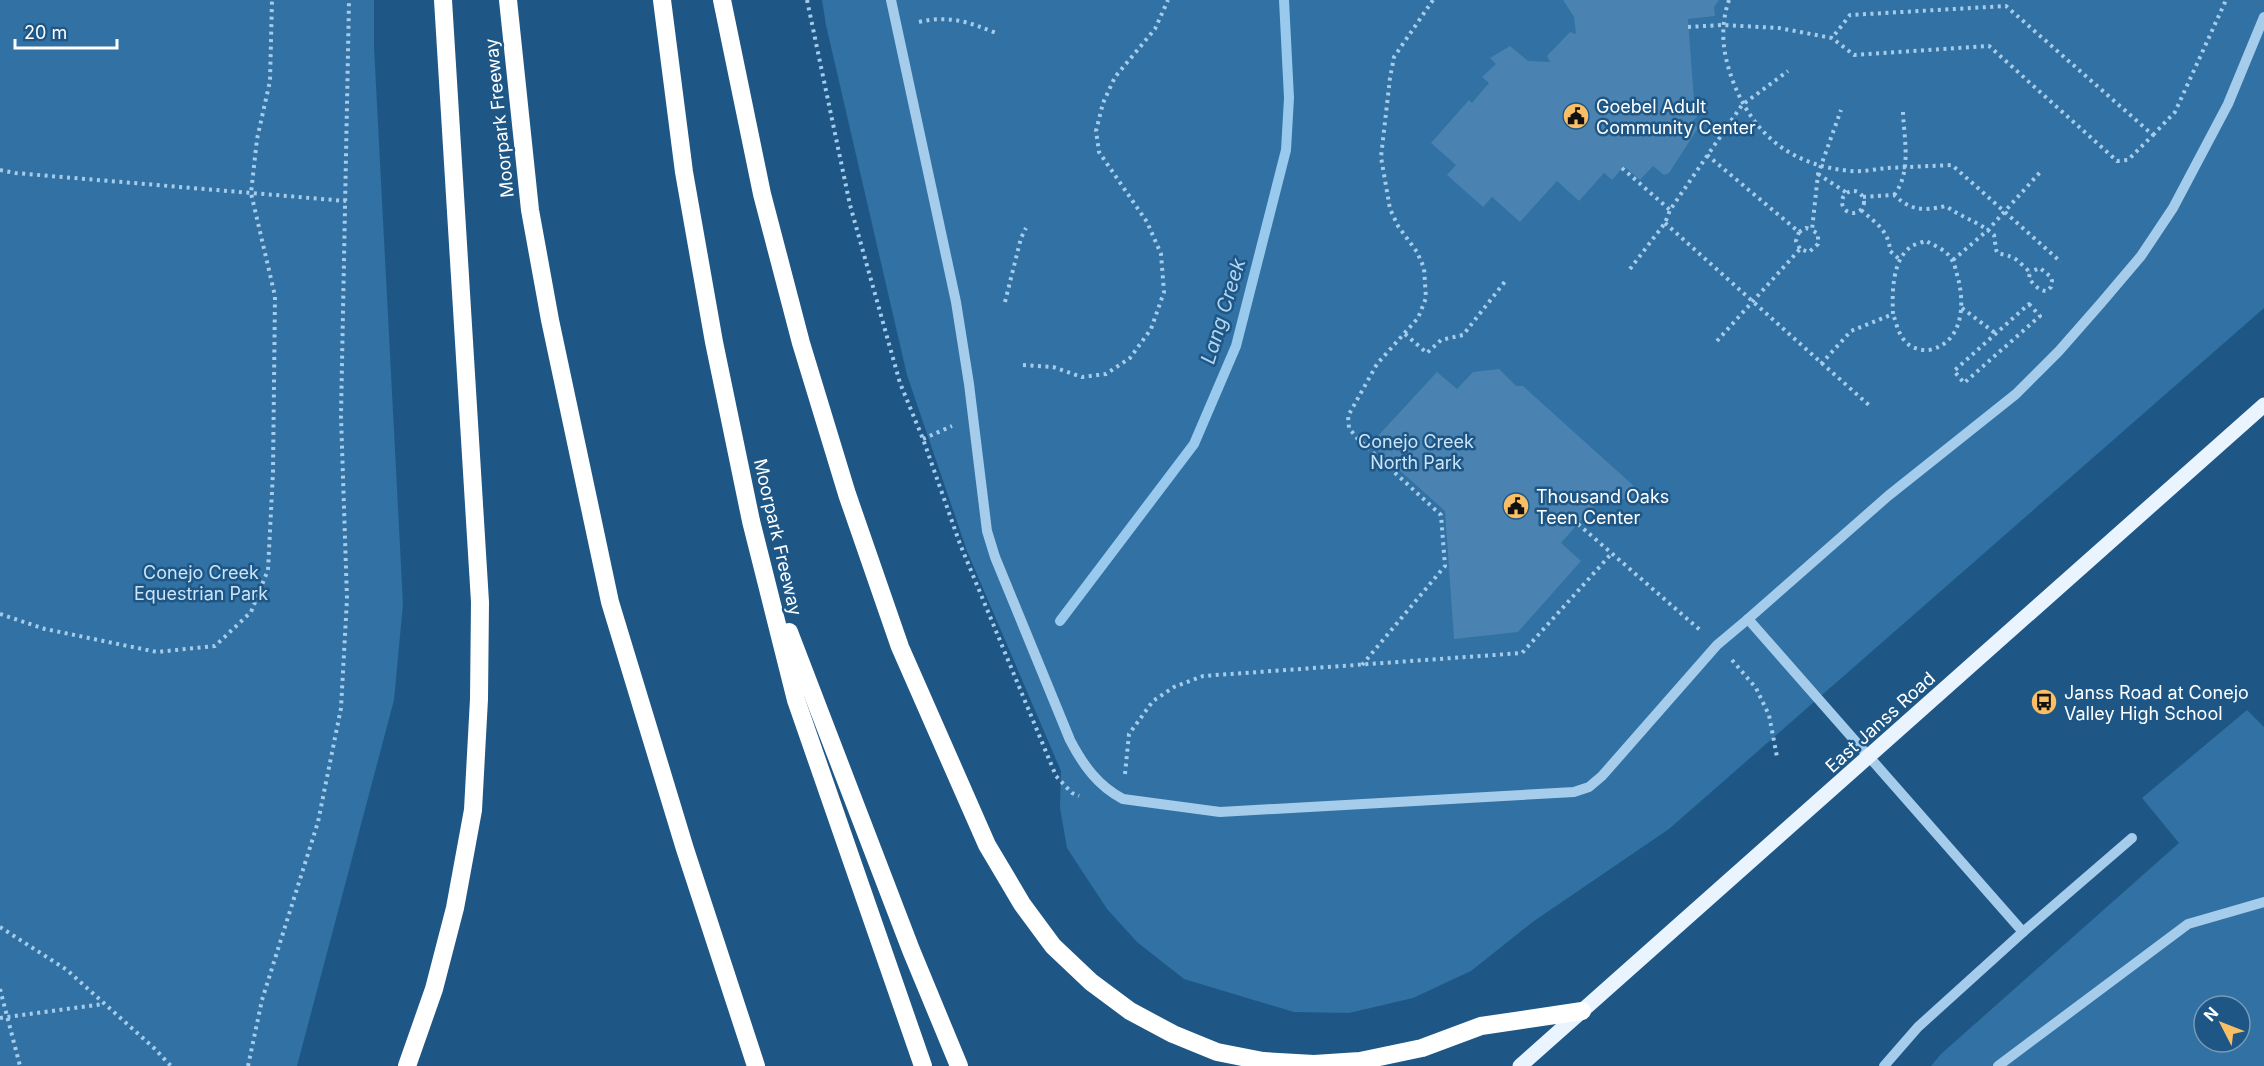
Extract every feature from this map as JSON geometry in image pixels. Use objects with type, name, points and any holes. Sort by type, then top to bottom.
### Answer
[{"type":"highway","points":[[407,1066],[434,989],[455,908],[473,810],[479,699],[480,602],[443,0]]},
{"type":"highway","name":"Moorpark Freeway","points":[[508,0],[530,210],[566,398],[610,602],[685,849],[756,1066]]},
{"type":"highway","name":"Moorpark Freeway","points":[[662,0],[684,172],[710,319],[761,560],[796,700],[923,1066]]},
{"type":"highway","points":[[722,0],[762,194],[798,331],[847,494],[900,647],[987,845],[1022,904],[1053,945],[1091,982],[1120,1004],[1173,1034],[1217,1052],[1263,1061],[1314,1064],[1360,1061],[1422,1048],[1481,1026],[1582,1011]]},
{"type":"highway","points":[[761,560],[911,950],[959,1066]]},
{"type":"main road","name":"East Janss Road","points":[[1520,1066],[2264,405]]},
{"type":"lane","points":[[891,0],[956,302],[969,384],[987,531],[995,557],[1070,740],[1095,779],[1109,792],[1123,799],[1220,812],[1574,792],[1589,787],[1602,776],[1717,645],[1888,496],[2016,394],[2059,351],[2102,302],[2141,256],[2178,198],[2228,104],[2264,16]]},
{"type":"lane","points":[[1748,619],[2024,932]]},
{"type":"lane","points":[[1884,1066],[1918,1027],[2132,838]]},
{"type":"lane","points":[[1998,1066],[2188,924],[2264,902]]},
{"type":"path","points":[[0,614],[45,629],[157,652],[215,646],[251,612],[268,570],[273,472],[275,296],[251,193],[257,139],[270,81],[272,0]]},
{"type":"path","points":[[248,1066],[262,1000],[318,822],[340,708],[347,599],[341,417],[349,0]]},
{"type":"path","points":[[807,0],[850,205],[900,383],[923,439],[960,544],[1056,776],[1072,793],[1081,796]]},
{"type":"path","points":[[1023,365],[1053,367],[1082,377],[1106,374],[1130,358],[1151,330],[1164,292],[1161,254],[1147,222],[1099,152],[1096,131],[1103,103],[1115,77],[1155,29],[1168,0]]},
{"type":"path","points":[[1362,665],[1445,566],[1441,514],[1357,438],[1349,428],[1348,416],[1377,364],[1418,318],[1426,298],[1424,268],[1418,252],[1398,226],[1390,208],[1381,157],[1394,57],[1433,0]]},
{"type":"path","points":[[1729,0],[1722,25],[1726,64],[1750,119],[1769,138],[1792,154],[1821,166],[1853,171],[1952,165],[2061,262]]},
{"type":"path","points":[[1688,27],[1722,25],[1779,28],[1832,38],[1854,55],[1989,46],[2117,161],[2128,160],[2175,112],[2226,0]]},
{"type":"path","points":[[1832,38],[1850,15],[2006,6],[2153,135]]},
{"type":"path","points":[[896,28],[923,21],[954,19],[968,21],[996,33]]},
{"type":"path","points":[[1630,269],[1665,224],[1670,210],[1742,105],[1788,72]]},
{"type":"path","points":[[1812,230],[1818,174],[1841,110]]},
{"type":"path","points":[[1894,195],[1901,186],[1905,167],[1903,112]]},
{"type":"path","points":[[1707,155],[1799,232]]},
{"type":"path","points":[[1622,168],[1670,210]]},
{"type":"path","points":[[0,170],[345,201]]},
{"type":"path","points":[[1953,260],[1988,230],[2042,170]]},
{"type":"path","points":[[1818,174],[1847,193]]},
{"type":"path","points":[[1861,210],[1851,213],[1844,207],[1843,197],[1852,191],[1863,197],[1894,195],[1907,206],[1927,210],[1946,206],[1988,230],[1994,235],[1995,249],[1999,255],[2014,258],[2030,272]]},
{"type":"path","points":[[1861,210],[1863,197]]},
{"type":"path","points":[[1861,210],[1882,228],[1889,241],[1890,251],[1899,259]]},
{"type":"path","points":[[1665,224],[1871,407]]},
{"type":"path","points":[[1005,302],[1021,238],[1026,228]]},
{"type":"path","points":[[1806,228],[1812,230],[1818,234],[1818,244],[1809,252],[1800,249],[1796,241],[1799,232],[1806,228]]},
{"type":"path","points":[[1926,241],[1945,251],[1953,260],[1962,294],[1961,317],[1953,336],[1940,347],[1925,351],[1911,347],[1902,339],[1893,314],[1892,294],[1899,259],[1912,246],[1926,241]]},
{"type":"path","points":[[1717,341],[1800,249]]},
{"type":"path","points":[[2040,268],[2052,280],[2051,287],[2043,291],[2029,278],[2030,272],[2040,268]]},
{"type":"path","points":[[1405,334],[1427,353],[1441,340],[1463,335],[1507,279]]},
{"type":"path","points":[[2029,304],[2040,316],[1964,383],[1954,371],[1995,333],[2029,304]]},
{"type":"path","points":[[1962,308],[1995,333]]},
{"type":"path","points":[[1821,364],[1851,330],[1893,314]]},
{"type":"path","points":[[923,439],[949,426]]},
{"type":"path","points":[[1578,524],[1700,630]]},
{"type":"path","points":[[1124,783],[1129,734],[1153,701],[1174,687],[1203,676],[1522,653],[1612,553]]},
{"type":"path","points":[[1730,659],[1756,688],[1769,715],[1777,757]]},
{"type":"path","points":[[0,927],[67,970],[155,1048],[171,1066]]},
{"type":"path","points":[[0,989],[20,1066]]},
{"type":"path","points":[[0,1018],[105,1004]]},
{"type":"green space","name":"Conejo Creek Equestrian Park","points":[[0,0],[374,0],[374,47],[403,604],[394,700],[297,1066],[0,1066]]},
{"type":"green space","name":"Conejo Creek North Park","points":[[822,0],[2264,0],[2264,308],[1669,829],[1534,921],[1471,971],[1413,998],[1349,1013],[1294,1012],[1184,979],[1137,942],[1107,909],[1067,848],[1060,808],[1061,771],[967,551],[907,375]]},
{"type":"green space","points":[[2247,710],[2264,727],[2264,1066],[1931,1066],[1941,1054],[2179,843],[2142,798]]},
{"type":"building","name":"Goebel Adult Community Center","points":[[1563,0],[1719,0],[1714,7],[1715,16],[1688,19],[1694,100],[1704,109],[1692,122],[1698,128],[1669,173],[1664,175],[1653,166],[1640,180],[1624,166],[1612,180],[1604,173],[1579,201],[1557,181],[1520,222],[1492,197],[1483,207],[1447,175],[1456,165],[1431,143],[1469,100],[1472,103],[1489,83],[1482,77],[1496,64],[1490,58],[1510,46],[1528,61],[1550,62],[1547,56],[1570,32],[1576,34],[1574,17]]},
{"type":"building","name":"Thousand Oaks Teen Center","points":[[1499,369],[1516,386],[1523,386],[1646,497],[1598,501],[1561,543],[1581,561],[1518,632],[1454,639],[1445,511],[1377,450],[1376,438],[1437,372],[1457,389],[1473,372]]},
{"type":"waterway","name":"Lang Creek","points":[[1060,621],[1194,444],[1236,346],[1286,150],[1289,98],[1284,0]]},
{"type":"place","name":"Goebel Adult Community Center","points":[[1576,116]]},
{"type":"place","name":"Thousand Oaks Teen Center","points":[[1516,506]]},
{"type":"place","name":"Janss Road at Conejo Valley High School","points":[[2044,702]]}]
